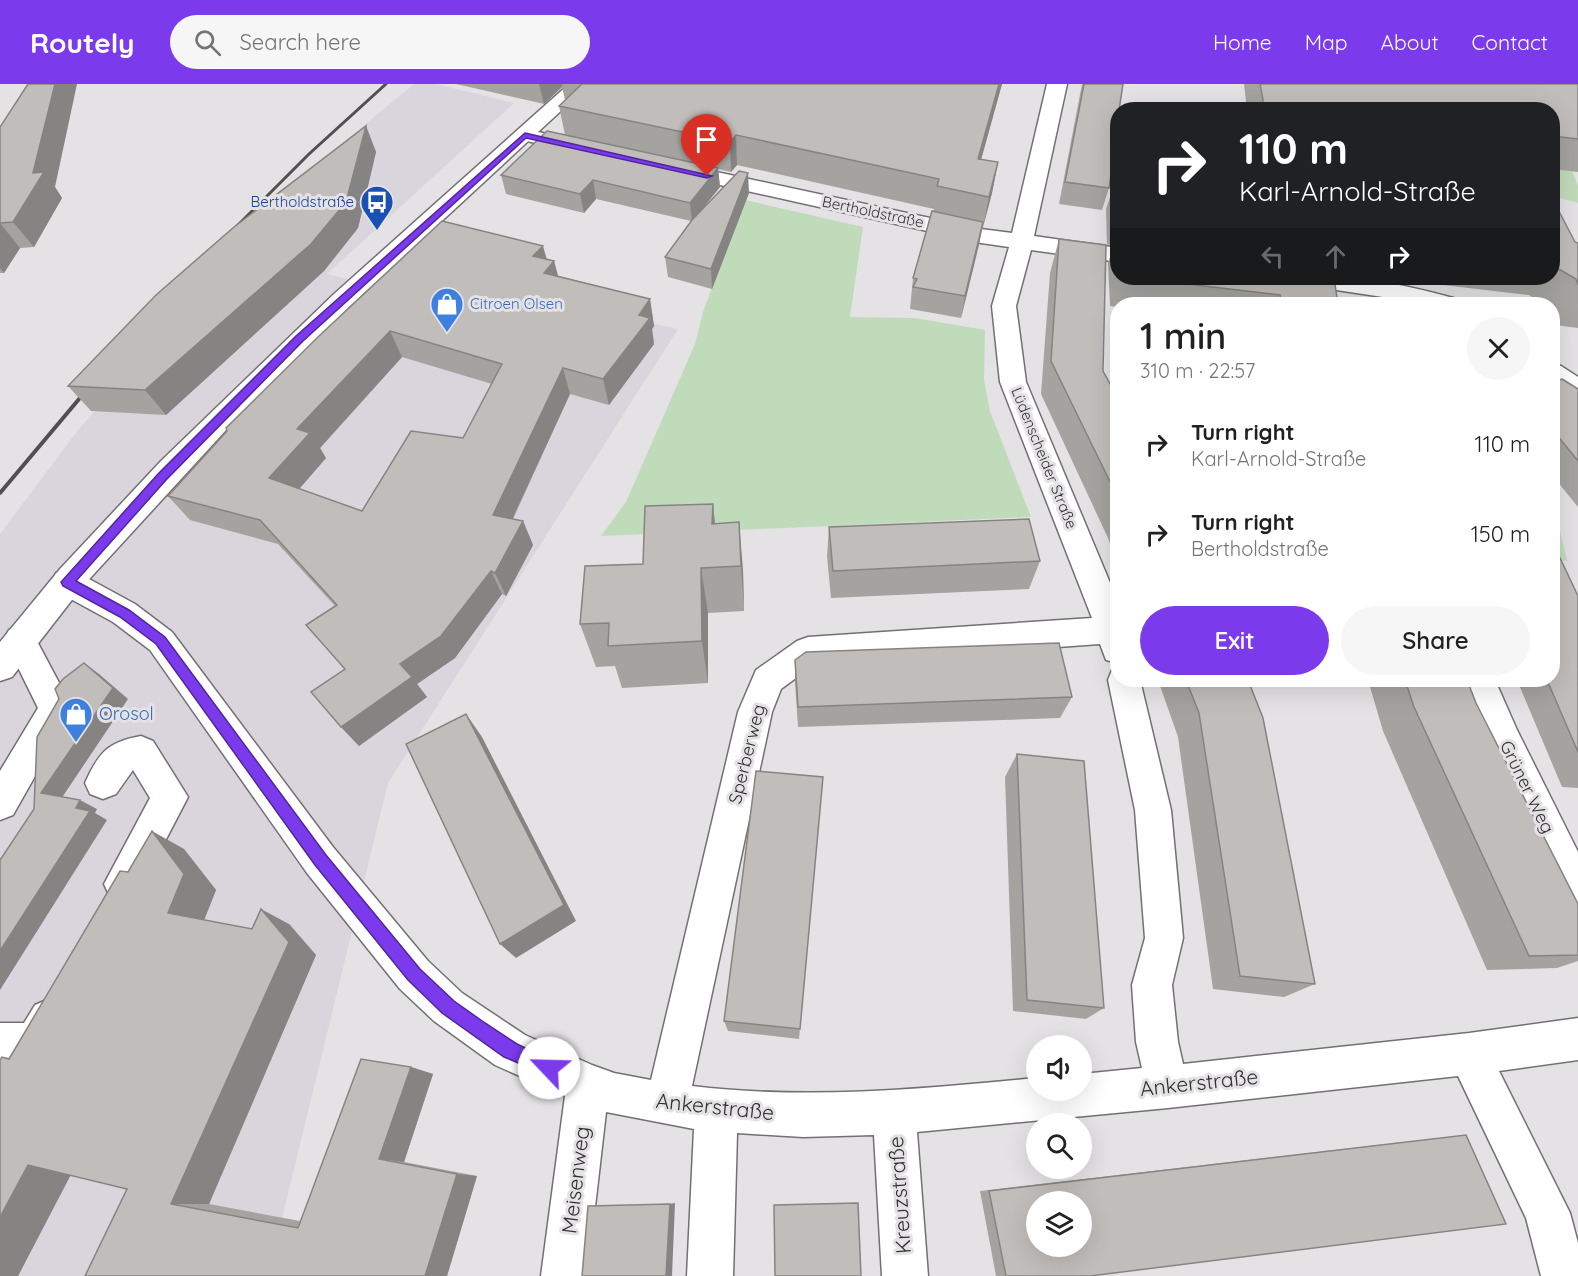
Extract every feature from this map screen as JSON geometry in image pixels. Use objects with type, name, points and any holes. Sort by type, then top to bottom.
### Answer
[{"type":"street","points":[[0,667],[67,582],[162,477],[299,338],[580,84]]},
{"type":"street","name":"Lüdenscheider Straße","points":[[1057,84],[1021,243],[1004,306],[1013,382],[1110,628]]},
{"type":"street","points":[[525,135],[607,153]]},
{"type":"street","name":"Bertholdstraße","points":[[653,164],[1021,243],[1110,254]]},
{"type":"street","points":[[1337,285],[1396,291],[1420,297]]},
{"type":"street","points":[[1560,378],[1578,390]]},
{"type":"street","name":"Ankerstraße","points":[[67,582],[124,613],[161,640],[320,860],[372,925],[448,1007],[510,1050],[588,1085],[614,1094],[716,1110],[803,1115],[894,1113],[1168,1087],[1469,1054],[1578,1039]]},
{"type":"street","points":[[0,803],[56,709],[20,639]]},
{"type":"street","name":"Sperberweg","points":[[667,1104],[755,712],[768,680],[808,651],[1110,641]]},
{"type":"street","points":[[1126,687],[1153,810],[1164,938],[1152,985],[1157,1042],[1168,1087]]},
{"type":"street","name":"Grüner Weg","points":[[1482,687],[1578,892]]},
{"type":"street","points":[[103,783],[123,755],[141,752],[170,797],[108,910]]},
{"type":"street","points":[[0,1044],[36,1044],[63,992]]},
{"type":"street","points":[[1469,1054],[1547,1213],[1564,1276]]},
{"type":"street","name":"Meisenweg","points":[[564,1276],[588,1085]]},
{"type":"street","points":[[710,1276],[716,1110]]},
{"type":"street","name":"Kreuzstraße","points":[[894,1113],[905,1276]]},
{"type":"shaded area","points":[[414,84],[436,84],[514,103],[327,274],[475,311],[498,290],[678,329],[388,783],[268,1276],[0,1276],[0,534],[78,430],[317,164]]},
{"type":"green space","points":[[1560,170],[1572,171],[1578,185],[1578,203],[1560,198]]},
{"type":"green space","points":[[745,200],[863,227],[850,317],[915,318],[985,330],[984,380],[990,411],[1031,517],[601,536],[626,502],[695,344],[703,312]]},
{"type":"green space","points":[[1560,531],[1567,561],[1560,560]]},
{"type":"building","points":[[28,84],[55,84],[33,173],[44,172],[13,222],[0,223],[0,127]]},
{"type":"building","points":[[582,84],[999,84],[978,159],[998,162],[989,197],[937,186],[939,179],[736,135],[730,142],[559,106]]},
{"type":"building","points":[[1084,84],[1123,84],[1120,102],[1110,102],[1109,188],[1065,182]]},
{"type":"building","points":[[1260,84],[1578,84],[1578,139],[1560,137],[1560,102],[1263,102]]},
{"type":"building","points":[[366,126],[346,202],[311,244],[145,390],[68,386],[156,295],[234,227]]},
{"type":"building","points":[[547,131],[718,168],[690,203],[593,180],[580,194],[501,175]]},
{"type":"building","points":[[739,171],[748,173],[711,269],[665,257],[692,220]]},
{"type":"building","points":[[932,211],[983,222],[965,296],[913,287],[917,279],[913,278]]},
{"type":"building","points":[[1560,213],[1575,242],[1578,243],[1578,285],[1576,279],[1560,270]]},
{"type":"building","points":[[442,221],[543,246],[533,256],[554,261],[544,273],[650,299],[639,315],[650,318],[603,379],[563,368],[493,515],[523,521],[495,573],[491,571],[441,636],[400,664],[412,677],[341,727],[311,692],[345,669],[306,625],[337,605],[260,520],[168,496],[227,431],[226,428],[319,336]],"holes":[[[390,331],[502,364],[463,438],[411,431],[362,511],[269,478],[310,433],[297,429]]]},
{"type":"building","points":[[1059,239],[1106,245],[1103,371],[1110,384],[1110,482],[1051,361]]},
{"type":"building","points":[[1195,285],[1335,285],[1337,297],[1280,297],[1280,295]]},
{"type":"building","points":[[1560,380],[1578,389],[1578,461],[1560,439]]},
{"type":"building","points":[[713,504],[712,524],[739,522],[741,566],[701,568],[702,641],[608,646],[609,623],[580,624],[585,566],[643,564],[645,506]]},
{"type":"building","points":[[1029,519],[1040,561],[833,571],[829,527]]},
{"type":"building","points":[[1560,558],[1578,596],[1578,752],[1550,687],[1560,687]]},
{"type":"building","points":[[1059,643],[1072,697],[798,707],[795,660],[806,652]]},
{"type":"building","points":[[84,663],[113,688],[41,793],[80,800],[76,808],[90,811],[0,951],[0,860],[34,809],[37,737],[59,699],[55,689],[63,679]]},
{"type":"building","points":[[1189,687],[1251,687],[1263,718],[1315,984],[1240,976],[1199,713]]},
{"type":"building","points":[[1407,687],[1470,687],[1578,904],[1578,955],[1529,956],[1414,707]]},
{"type":"building","points":[[466,714],[564,905],[500,944],[406,744]]},
{"type":"building","points":[[1017,754],[1084,761],[1104,1008],[1027,1000]]},
{"type":"building","points":[[756,771],[823,777],[800,1029],[724,1021]]},
{"type":"building","points":[[152,831],[184,874],[168,913],[252,929],[261,909],[289,942],[171,1204],[298,1228],[361,1059],[411,1067],[379,1159],[457,1174],[425,1276],[85,1276],[127,1189],[28,1165],[0,1217],[0,1060],[2,1057],[9,1059],[120,871],[128,872]]},
{"type":"building","points":[[1466,1135],[1506,1224],[1090,1276],[1006,1276],[989,1191]]},
{"type":"building","points":[[858,1203],[861,1276],[775,1276],[774,1205]]},
{"type":"building","points":[[670,1204],[666,1276],[582,1276],[588,1206]]},
{"type":"railway","points":[[230,233],[309,154],[386,84]]},
{"type":"railway","points":[[0,493],[90,386]]},
{"type":"place","name":"Bertholdstraße","points":[[377,231]]},
{"type":"place","name":"Citroen Olsen","points":[[447,333]]},
{"type":"place","name":"Orosol","points":[[76,743]]},
{"type":"route","points":[[549,1068],[510,1050],[479,1029],[448,1007],[414,975],[320,860],[161,640],[124,613],[67,582],[162,477],[299,338],[525,135],[707,176]]}]
